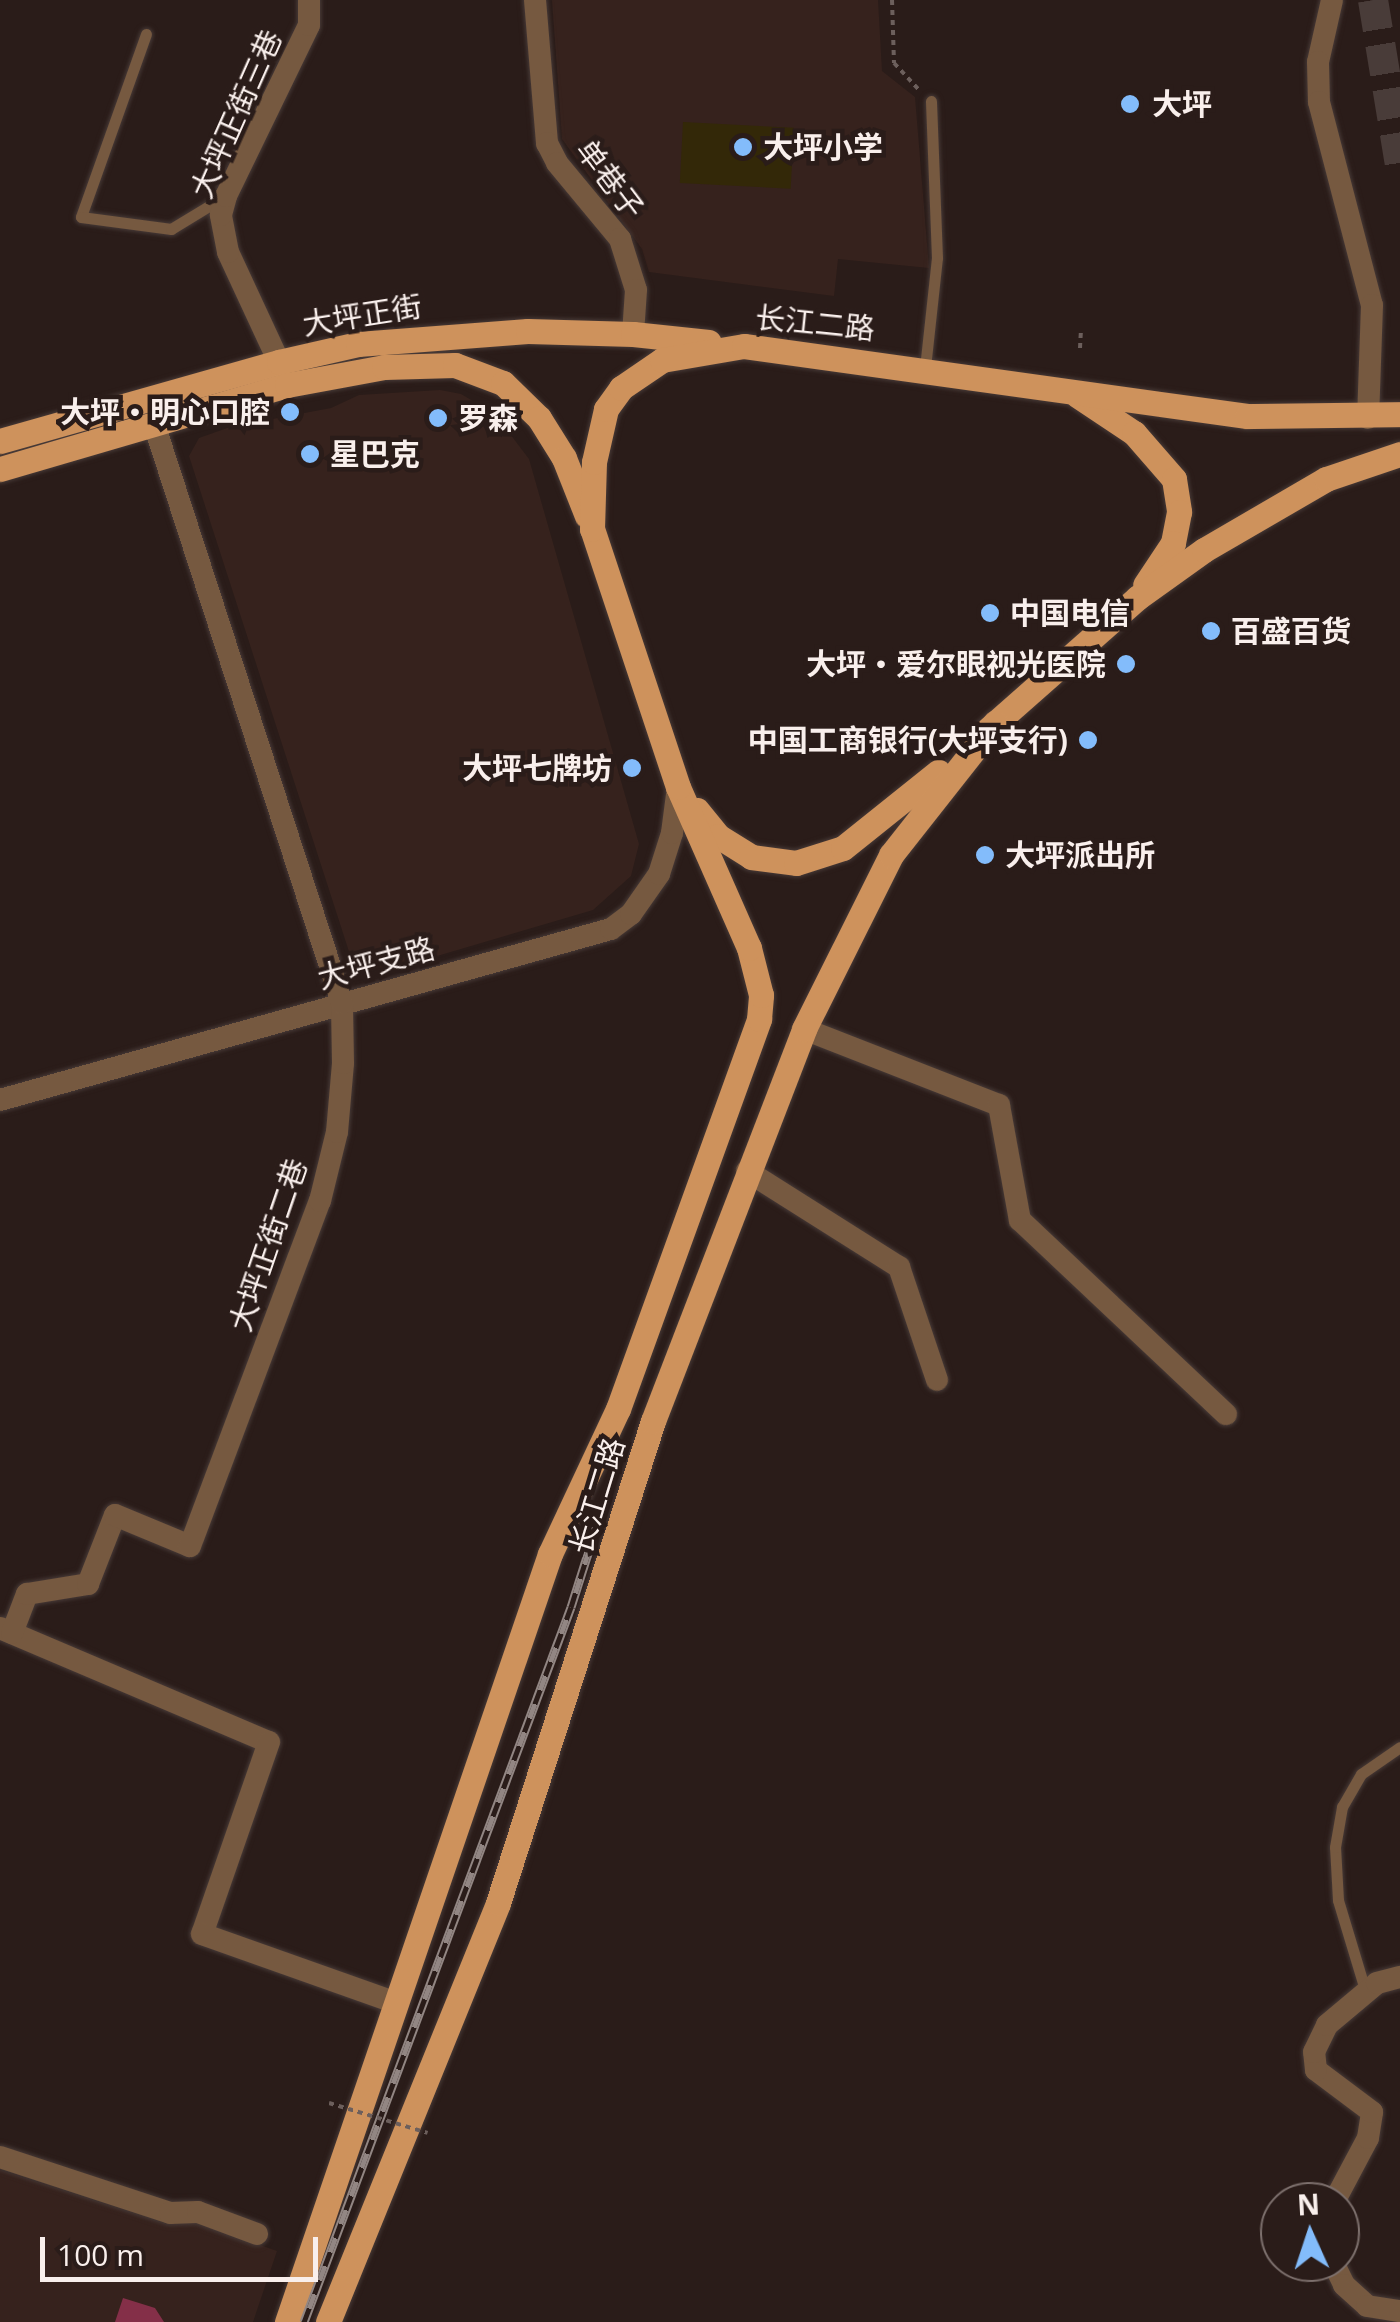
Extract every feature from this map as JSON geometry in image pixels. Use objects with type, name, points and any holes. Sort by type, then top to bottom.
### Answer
[{"type":"main road","name":"大坪正街","points":[[0,441],[279,362],[416,337],[528,331],[633,334],[744,346]]},
{"type":"main road","name":"长江二路","points":[[287,2322],[550,1554],[618,1409],[759,1019],[761,995],[749,948],[678,786],[592,529],[598,434],[606,409],[621,388],[662,360],[744,346],[926,368],[1247,416],[1368,418],[1400,414]]},
{"type":"main road","name":"大坪正街","points":[[0,469],[334,375],[384,367],[455,365],[503,383],[539,418],[564,458],[592,529]]},
{"type":"main road","name":"长江二路","points":[[1069,390],[1134,432],[1174,479],[1179,512],[1173,543],[1137,598]]},
{"type":"main road","name":"长江二路","points":[[678,786],[718,836],[735,848],[773,863],[796,863],[844,848],[872,829],[1137,598],[1204,550],[1326,479],[1400,454]]},
{"type":"main road","name":"长江二路","points":[[328,2322],[498,1903],[654,1421],[804,1029],[891,855],[995,723]]},
{"type":"street","name":"大坪正街三巷","points":[[279,362],[222,233],[226,196],[309,25],[308,0]]},
{"type":"street","name":"单巷子","points":[[535,0],[547,143],[557,163],[620,239],[636,290],[633,334]]},
{"type":"street","points":[[1332,0],[1318,62],[1320,102],[1372,305],[1368,418]]},
{"type":"street","name":"大坪正街二巷","points":[[6,1630],[27,1594],[88,1584],[115,1515],[190,1546],[320,1202],[337,1132],[344,1063],[342,1002],[154,424]]},
{"type":"street","name":"大坪支路","points":[[0,1100],[610,929],[631,914],[659,874],[672,833],[678,786]]},
{"type":"street","points":[[804,1029],[999,1105],[1020,1220],[1226,1414]]},
{"type":"street","points":[[747,1171],[900,1267],[936,1380]]},
{"type":"street","points":[[6,1630],[268,1742],[202,1934],[397,2003]]},
{"type":"street","points":[[1345,2182],[1368,2138],[1372,2112],[1316,2070],[1314,2052],[1327,2024],[1378,1983],[1400,1976]]},
{"type":"street","points":[[0,2157],[170,2213],[198,2212],[257,2234]]},
{"type":"street","points":[[1342,2282],[1367,2306],[1400,2312]]},
{"type":"lane","points":[[146,34],[82,216],[171,229],[226,196]]},
{"type":"lane","points":[[926,368],[937,258],[931,102]]},
{"type":"lane","points":[[1366,1993],[1338,1900],[1335,1847],[1342,1807],[1361,1774],[1400,1747]]},
{"type":"path","points":[[892,0],[894,64],[931,102]]},
{"type":"path","points":[[1080,348],[1081,328]]},
{"type":"path","points":[[329,2103],[428,2134]]},
{"type":"shaded area","name":"大坪小学","points":[[552,0],[878,0],[882,71],[915,97],[929,268],[838,259],[834,296],[649,272],[642,249],[562,139]]},
{"type":"shaded area","points":[[683,122],[794,128],[791,189],[680,183]]},
{"type":"shaded area","points":[[440,390],[461,394],[495,414],[529,459],[639,844],[631,876],[593,910],[383,972],[353,964],[189,456],[199,438],[230,427],[331,408],[359,395]]},
{"type":"shaded area","points":[[0,2170],[168,2224],[199,2223],[277,2251],[253,2322],[0,2322]]},
{"type":"building","points":[[123,2298],[155,2308],[164,2322],[115,2322]]},
{"type":"tunnel","points":[[1373,0],[1400,164]]},
{"type":"railway","points":[[304,2322],[571,1607],[596,1528]]},
{"type":"place","name":"大坪","points":[[1130,104]]},
{"type":"place","name":"大坪小学","points":[[743,147]]},
{"type":"place","name":"大坪‧明心口腔","points":[[290,412]]},
{"type":"place","name":"罗森","points":[[438,418]]},
{"type":"place","name":"星巴克","points":[[310,454]]},
{"type":"place","name":"中国电信","points":[[990,613]]},
{"type":"place","name":"百盛百货","points":[[1211,631]]},
{"type":"place","name":"大坪‧爱尔眼视光医院","points":[[1126,664]]},
{"type":"place","name":"中国工商银行(大坪支行)","points":[[1088,740]]},
{"type":"place","name":"大坪七牌坊","points":[[632,768]]},
{"type":"place","name":"大坪派出所","points":[[985,855]]}]
